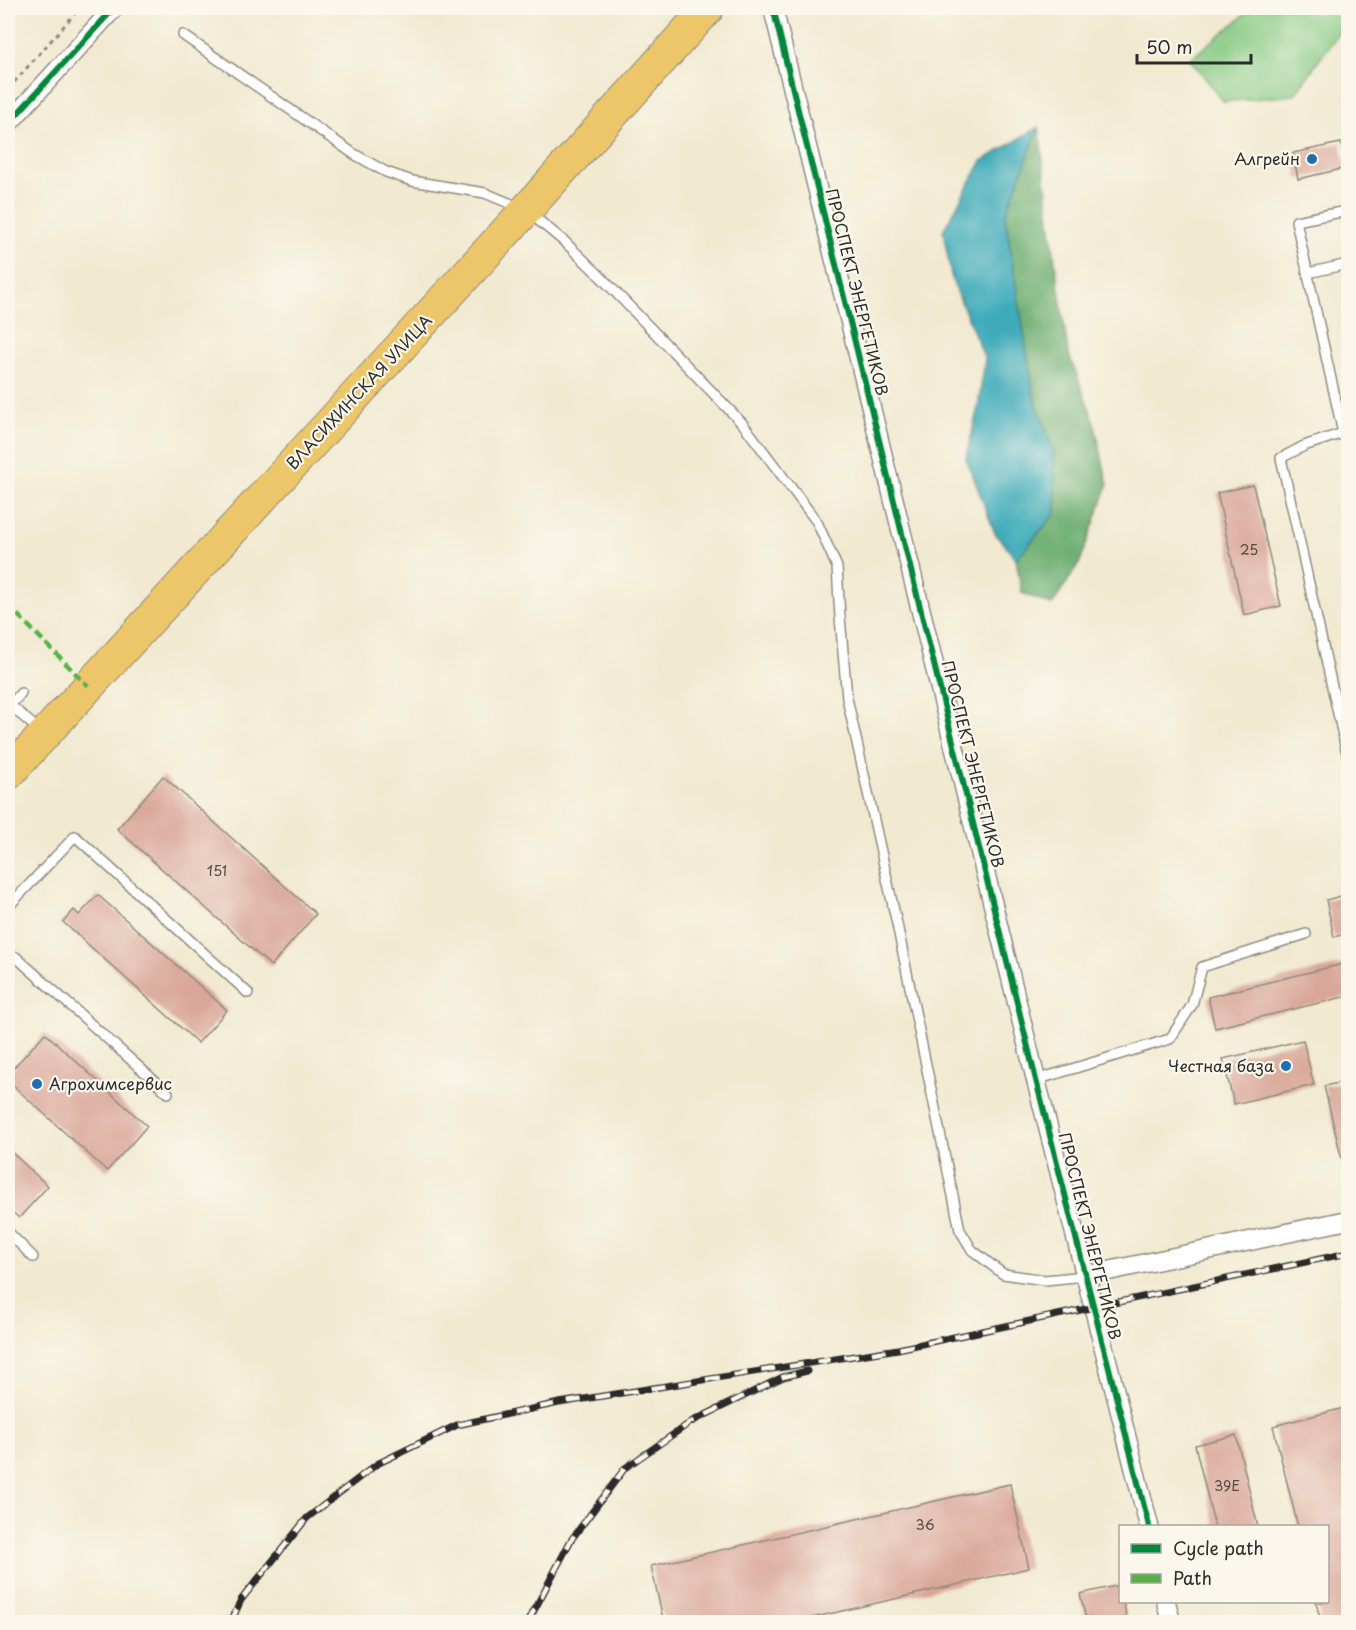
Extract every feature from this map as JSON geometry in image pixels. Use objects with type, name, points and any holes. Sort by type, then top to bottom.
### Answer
[{"type":"highway","name":"ВЛАСИХИНСКАЯ УЛИЦА","points":[[8,774],[526,210],[708,8]]},
{"type":"street","points":[[8,124],[114,8]]},
{"type":"street","name":"ПРОСПЕКТ ЭНЕРГЕТИКОВ","points":[[773,8],[1036,1080],[1148,1525]]},
{"type":"street","name":"ПРОСПЕКТ ЭНЕРГЕТИКОВ","points":[[1085,1276],[1348,1220]]},
{"type":"street","points":[[1166,1603],[1171,1623]]},
{"type":"lane","points":[[183,35],[354,154],[386,172],[412,181],[485,193],[526,210],[566,243],[597,273],[743,424],[817,522],[837,567],[848,698],[960,1230],[972,1251],[1003,1274],[1045,1281],[1085,1276]]},
{"type":"lane","points":[[1341,212],[1296,221],[1346,435],[1304,446],[1281,458],[1348,758]]},
{"type":"lane","points":[[1308,273],[1348,264]]},
{"type":"lane","points":[[21,693],[9,707],[43,735]]},
{"type":"lane","points":[[1338,710],[1348,707]]},
{"type":"lane","points":[[8,907],[75,836],[248,993]]},
{"type":"lane","points":[[1036,1080],[1170,1039],[1192,1005],[1202,968],[1306,934]]},
{"type":"lane","points":[[8,954],[16,957],[168,1093]]},
{"type":"lane","points":[[8,1233],[33,1257]]},
{"type":"path","points":[[8,89],[80,8]]},
{"type":"green space","points":[[1253,8],[1348,8],[1348,20],[1294,95],[1224,102],[1190,59]]},
{"type":"green space","points":[[1039,127],[1068,352],[1094,421],[1108,485],[1079,564],[1052,605],[1022,593],[1016,559],[1056,513],[1054,453],[1034,397],[1005,215]]},
{"type":"water","points":[[1039,127],[1005,216],[1034,397],[1054,453],[1056,513],[1016,559],[995,533],[966,458],[978,407],[985,359],[952,280],[943,231],[982,161]]},
{"type":"building","points":[[1341,143],[1346,168],[1298,179],[1293,153]]},
{"type":"building","points":[[1253,485],[1281,606],[1244,615],[1217,493]]},
{"type":"building","points":[[163,776],[316,914],[271,966],[117,829]]},
{"type":"building","points":[[1348,894],[1348,933],[1334,937],[1326,900]]},
{"type":"building","points":[[98,895],[227,1010],[198,1043],[63,922],[74,910],[79,915]]},
{"type":"building","points":[[1343,964],[1348,996],[1215,1028],[1208,997]]},
{"type":"building","points":[[45,1033],[147,1126],[107,1171],[8,1081],[8,1074]]},
{"type":"building","points":[[1303,1040],[1314,1085],[1234,1104],[1223,1059]]},
{"type":"building","points":[[1348,1081],[1348,1167],[1344,1168],[1324,1086]]},
{"type":"building","points":[[8,1149],[48,1186],[19,1218],[8,1208]]},
{"type":"building","points":[[1348,1407],[1348,1623],[1321,1623],[1316,1603],[1329,1603],[1329,1525],[1298,1525],[1273,1426]]},
{"type":"building","points":[[1236,1435],[1258,1525],[1215,1525],[1195,1445]]},
{"type":"building","points":[[1010,1484],[1029,1568],[790,1623],[664,1623],[651,1566]]},
{"type":"building","points":[[1119,1585],[1119,1603],[1123,1603],[1128,1623],[1087,1623],[1080,1594]]},
{"type":"railway","points":[[231,1622],[241,1600],[307,1518],[377,1464],[457,1425],[559,1403],[898,1349],[1348,1253]]},
{"type":"railway","points":[[528,1622],[571,1540],[625,1468],[691,1422],[783,1377],[807,1371]]},
{"type":"marked path","points":[[8,605],[88,686]]},
{"type":"cycle path","points":[[8,124],[114,8]]},
{"type":"cycle path","points":[[773,8],[1036,1080],[1149,1525]]},
{"type":"place","name":"Алгрейн","points":[[1312,159]]},
{"type":"place","name":"Честная база","points":[[1286,1066]]},
{"type":"place","name":"Агрохимсервис","points":[[37,1084]]}]
